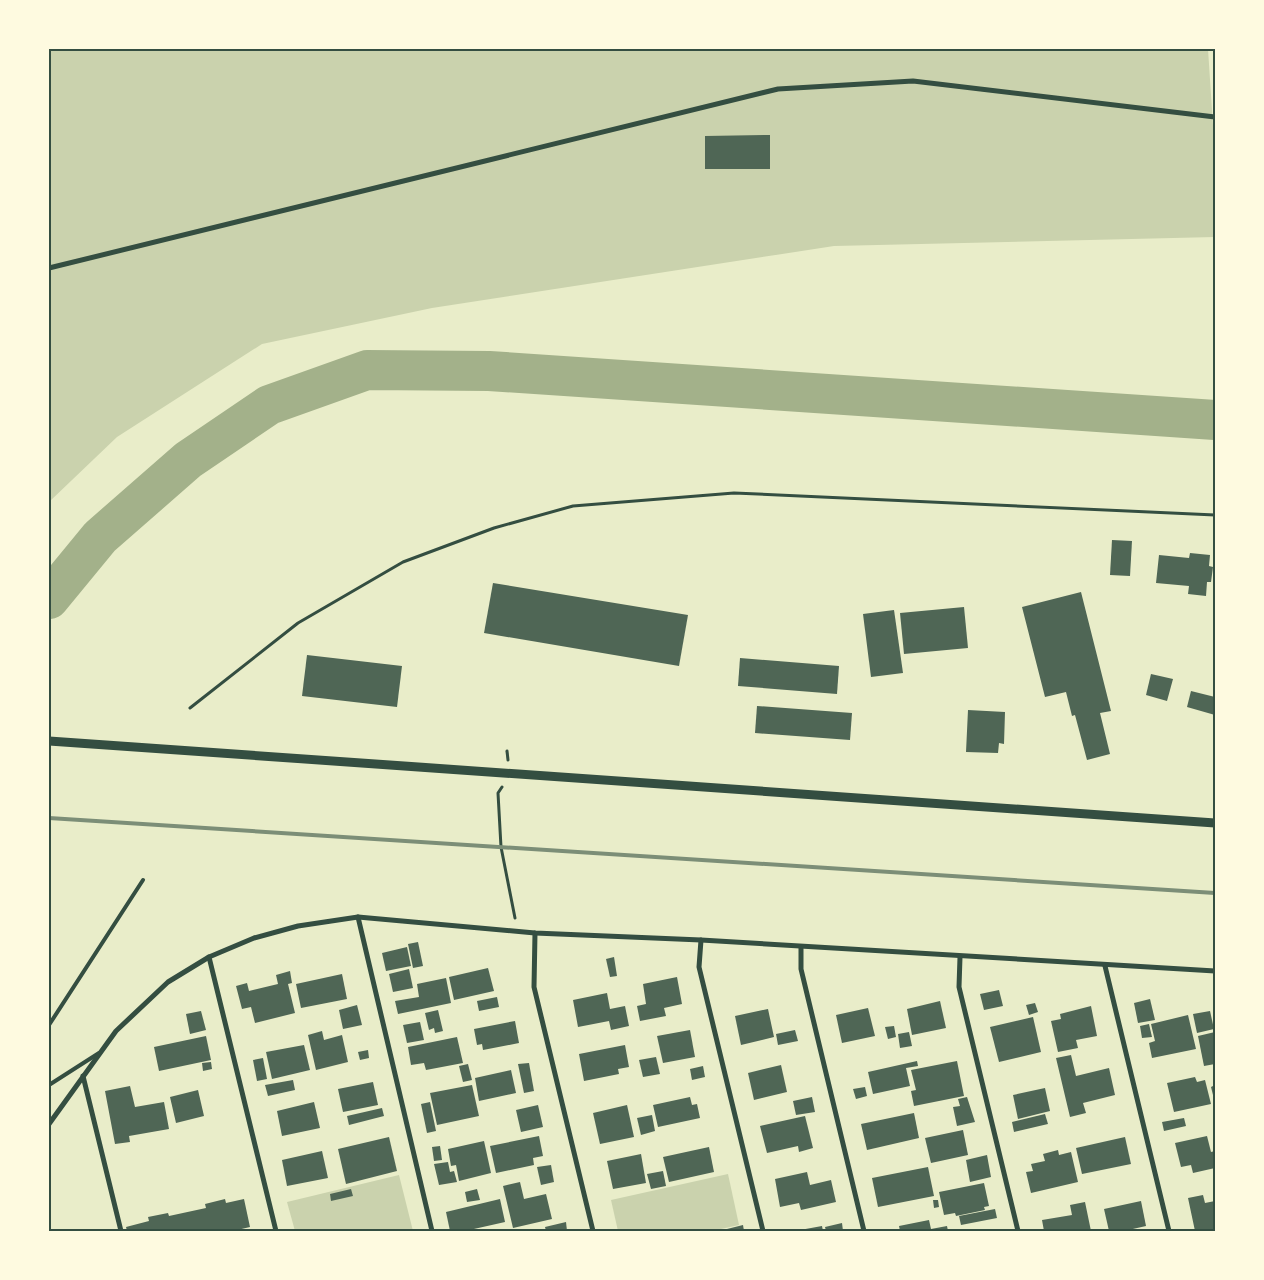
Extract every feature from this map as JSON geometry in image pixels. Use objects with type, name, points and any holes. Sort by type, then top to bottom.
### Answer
[{"type":"street","points":[[49,268],[778,89],[913,81],[1215,117]]},
{"type":"street","points":[[49,741],[1215,822]]},
{"type":"street","points":[[358,918],[432,1231]]},
{"type":"street","points":[[49,1124],[116,1031],[168,982],[208,957],[254,938],[298,926],[358,918],[535,933],[701,940],[801,948],[1215,971]]},
{"type":"street","points":[[535,933],[534,987],[593,1231]]},
{"type":"street","points":[[701,940],[699,967],[763,1231]]},
{"type":"street","points":[[801,948],[801,969],[864,1231]]},
{"type":"street","points":[[208,957],[276,1231]]},
{"type":"street","points":[[960,957],[959,987],[1018,1231]]},
{"type":"street","points":[[1105,966],[1168,1231]]},
{"type":"street","points":[[83,1076],[121,1231]]},
{"type":"lane","points":[[49,1025],[143,880]]},
{"type":"lane","points":[[49,1085],[100,1052]]},
{"type":"path","points":[[190,708],[298,623],[403,562],[494,528],[573,506],[734,493],[1215,515]]},
{"type":"path","points":[[507,751],[508,774],[498,793],[500,847],[518,931]]},
{"type":"green space","points":[[49,49],[1208,49],[1215,156],[1215,237],[834,246],[432,308],[262,344],[117,437],[49,502]]},
{"type":"green space","points":[[728,1174],[739,1225],[712,1231],[618,1231],[611,1200]]},
{"type":"green space","points":[[399,1175],[413,1231],[295,1231],[287,1202]]},
{"type":"building","points":[[770,135],[770,169],[705,169],[705,136]]},
{"type":"building","points":[[1112,540],[1132,541],[1130,576],[1110,575]]},
{"type":"building","points":[[1190,553],[1210,555],[1209,566],[1213,567],[1211,582],[1207,582],[1206,596],[1188,594],[1189,586],[1156,583],[1159,555],[1189,558]]},
{"type":"building","points":[[493,583],[688,615],[679,666],[484,633]]},
{"type":"building","points":[[1081,592],[1111,711],[1100,713],[1110,754],[1087,760],[1075,715],[1072,716],[1066,692],[1045,697],[1022,607]]},
{"type":"building","points":[[964,607],[968,648],[904,654],[900,613]]},
{"type":"building","points":[[894,610],[903,673],[871,677],[863,614]]},
{"type":"building","points":[[307,655],[402,666],[397,707],[302,696]]},
{"type":"building","points":[[740,658],[839,666],[837,694],[738,686]]},
{"type":"building","points":[[1151,674],[1173,679],[1167,701],[1146,695]]},
{"type":"building","points":[[1191,691],[1215,697],[1215,715],[1187,707]]},
{"type":"building","points":[[757,706],[852,713],[850,740],[755,733]]},
{"type":"building","points":[[968,710],[1005,712],[1004,744],[999,743],[998,753],[966,752]]},
{"type":"building","points":[[418,942],[423,966],[413,968],[408,944]]},
{"type":"building","points":[[407,947],[411,966],[386,971],[382,953]]},
{"type":"building","points":[[614,957],[617,976],[610,977],[606,959]]},
{"type":"building","points":[[488,968],[494,991],[454,1000],[449,977]]},
{"type":"building","points":[[409,969],[413,988],[393,992],[389,974]]},
{"type":"building","points":[[290,971],[292,983],[288,984],[295,1013],[255,1023],[251,1007],[242,1009],[236,986],[247,983],[249,991],[278,984],[276,975]]},
{"type":"building","points":[[342,974],[347,999],[301,1008],[296,984]]},
{"type":"building","points":[[677,977],[682,1004],[664,1008],[666,1016],[640,1021],[637,1006],[646,1004],[643,984]]},
{"type":"building","points":[[446,978],[451,1003],[398,1014],[395,1001],[419,997],[417,984]]},
{"type":"building","points":[[999,990],[1003,1006],[984,1010],[980,994]]},
{"type":"building","points":[[607,993],[610,1009],[625,1006],[629,1026],[611,1030],[609,1021],[578,1027],[573,1000]]},
{"type":"building","points":[[497,997],[499,1007],[479,1011],[477,1001]]},
{"type":"building","points":[[1150,999],[1155,1020],[1138,1023],[1134,1003]]},
{"type":"building","points":[[940,1001],[946,1028],[912,1035],[907,1009]]},
{"type":"building","points":[[1035,1003],[1038,1012],[1029,1015],[1026,1005]]},
{"type":"building","points":[[357,1005],[362,1025],[343,1029],[339,1010]]},
{"type":"building","points":[[1091,1006],[1097,1036],[1076,1040],[1078,1048],[1058,1052],[1051,1021],[1061,1019],[1060,1014]]},
{"type":"building","points":[[868,1008],[875,1036],[842,1043],[836,1015]]},
{"type":"building","points":[[768,1009],[774,1037],[741,1045],[735,1016]]},
{"type":"building","points":[[438,1010],[443,1031],[435,1033],[434,1028],[429,1030],[425,1013]]},
{"type":"building","points":[[201,1011],[206,1030],[190,1034],[186,1014]]},
{"type":"building","points":[[1210,1011],[1214,1029],[1197,1033],[1193,1014]]},
{"type":"building","points":[[1188,1015],[1196,1049],[1152,1058],[1149,1043],[1155,1041],[1151,1024]]},
{"type":"building","points":[[1033,1017],[1041,1052],[999,1062],[990,1027]]},
{"type":"building","points":[[515,1021],[519,1043],[483,1050],[482,1044],[477,1045],[474,1029]]},
{"type":"building","points":[[420,1022],[424,1040],[407,1043],[403,1025]]},
{"type":"building","points":[[1149,1024],[1152,1037],[1142,1038],[1140,1026]]},
{"type":"building","points":[[894,1026],[896,1037],[888,1039],[885,1027]]},
{"type":"building","points":[[690,1030],[695,1057],[663,1063],[657,1036]]},
{"type":"building","points":[[795,1030],[798,1041],[778,1045],[776,1034]]},
{"type":"building","points":[[322,1031],[324,1040],[342,1035],[348,1062],[316,1070],[308,1035]]},
{"type":"building","points":[[909,1032],[912,1046],[900,1048],[898,1034]]},
{"type":"building","points":[[1215,1032],[1215,1064],[1204,1066],[1198,1036]]},
{"type":"building","points":[[206,1036],[211,1060],[159,1071],[154,1047]]},
{"type":"building","points":[[457,1037],[463,1063],[426,1070],[424,1063],[411,1065],[408,1047]]},
{"type":"building","points":[[304,1045],[310,1070],[272,1079],[266,1052]]},
{"type":"building","points":[[625,1045],[629,1067],[618,1069],[619,1074],[584,1081],[579,1054]]},
{"type":"building","points":[[368,1050],[369,1058],[360,1060],[358,1052]]},
{"type":"building","points":[[1071,1055],[1076,1076],[1109,1068],[1115,1095],[1083,1103],[1086,1113],[1070,1117],[1056,1058]]},
{"type":"building","points":[[656,1057],[660,1074],[643,1077],[639,1060]]},
{"type":"building","points":[[263,1058],[267,1079],[257,1081],[253,1060]]},
{"type":"building","points":[[917,1061],[918,1066],[906,1068],[910,1086],[873,1094],[868,1072]]},
{"type":"building","points":[[957,1061],[964,1096],[914,1106],[911,1091],[916,1090],[911,1070]]},
{"type":"building","points":[[211,1062],[212,1069],[203,1071],[202,1063]]},
{"type":"building","points":[[529,1063],[534,1091],[524,1093],[518,1064]]},
{"type":"building","points":[[468,1064],[472,1080],[463,1082],[459,1066]]},
{"type":"building","points":[[781,1065],[787,1092],[754,1100],[748,1073]]},
{"type":"building","points":[[703,1066],[705,1077],[692,1080],[690,1069]]},
{"type":"building","points":[[511,1070],[516,1093],[479,1101],[475,1078]]},
{"type":"building","points":[[1195,1077],[1197,1082],[1205,1080],[1211,1104],[1174,1112],[1167,1083]]},
{"type":"building","points":[[293,1080],[295,1090],[268,1096],[265,1085]]},
{"type":"building","points":[[373,1082],[378,1105],[343,1112],[338,1089]]},
{"type":"building","points":[[472,1085],[479,1116],[437,1125],[430,1093]]},
{"type":"building","points":[[1215,1085],[1215,1103],[1211,1087]]},
{"type":"building","points":[[130,1086],[135,1107],[164,1102],[169,1129],[129,1136],[130,1142],[115,1144],[105,1091]]},
{"type":"building","points":[[865,1087],[867,1096],[856,1099],[853,1089]]},
{"type":"building","points":[[1045,1088],[1050,1111],[1018,1119],[1013,1095]]},
{"type":"building","points":[[198,1090],[204,1116],[176,1123],[170,1097]]},
{"type":"building","points":[[690,1097],[692,1105],[697,1104],[700,1118],[658,1127],[653,1105]]},
{"type":"building","points":[[812,1097],[815,1112],[796,1115],[793,1101]]},
{"type":"building","points":[[967,1097],[975,1122],[957,1126],[953,1107],[960,1106],[958,1099]]},
{"type":"building","points":[[314,1102],[320,1128],[282,1136],[277,1111]]},
{"type":"building","points":[[430,1102],[436,1131],[427,1133],[421,1104]]},
{"type":"building","points":[[538,1105],[543,1127],[521,1132],[516,1110]]},
{"type":"building","points":[[627,1105],[634,1137],[600,1144],[593,1113]]},
{"type":"building","points":[[382,1108],[384,1116],[349,1125],[347,1116]]},
{"type":"building","points":[[914,1113],[919,1138],[867,1150],[861,1124]]},
{"type":"building","points":[[1045,1114],[1048,1124],[1014,1132],[1012,1122]]},
{"type":"building","points":[[652,1115],[655,1131],[641,1135],[637,1118]]},
{"type":"building","points":[[805,1116],[813,1148],[799,1152],[798,1146],[767,1153],[760,1126]]},
{"type":"building","points":[[1184,1118],[1186,1126],[1164,1131],[1162,1122]]},
{"type":"building","points":[[963,1130],[968,1155],[931,1163],[925,1138]]},
{"type":"building","points":[[539,1136],[543,1156],[533,1158],[534,1165],[496,1173],[490,1146]]},
{"type":"building","points":[[1207,1136],[1211,1152],[1215,1151],[1215,1168],[1193,1173],[1191,1165],[1181,1167],[1175,1143]]},
{"type":"building","points":[[389,1137],[397,1171],[346,1184],[338,1149]]},
{"type":"building","points":[[1125,1137],[1131,1164],[1082,1174],[1076,1148]]},
{"type":"building","points":[[484,1141],[491,1173],[459,1181],[456,1165],[451,1166],[448,1149]]},
{"type":"building","points":[[440,1146],[442,1160],[434,1161],[432,1147]]},
{"type":"building","points":[[709,1147],[714,1172],[669,1182],[663,1157]]},
{"type":"building","points":[[1058,1150],[1059,1155],[1071,1152],[1078,1182],[1031,1193],[1026,1172],[1033,1171],[1031,1164],[1045,1161],[1043,1154]]},
{"type":"building","points":[[322,1151],[328,1178],[287,1186],[282,1160]]},
{"type":"building","points":[[641,1154],[646,1183],[613,1189],[607,1161]]},
{"type":"building","points":[[987,1155],[991,1177],[970,1182],[966,1160]]},
{"type":"building","points":[[448,1162],[450,1172],[454,1171],[457,1182],[439,1185],[434,1164]]},
{"type":"building","points":[[551,1165],[554,1182],[541,1185],[537,1167]]},
{"type":"building","points":[[928,1167],[934,1196],[878,1207],[872,1178]]},
{"type":"building","points":[[663,1171],[666,1186],[651,1189],[647,1174]]},
{"type":"building","points":[[807,1172],[810,1185],[831,1180],[836,1202],[801,1210],[799,1203],[780,1207],[775,1179]]},
{"type":"building","points":[[520,1182],[524,1199],[546,1194],[552,1219],[513,1228],[503,1186]]},
{"type":"building","points":[[984,1183],[989,1206],[984,1207],[985,1210],[956,1216],[955,1213],[944,1215],[939,1192]]},
{"type":"building","points":[[351,1189],[353,1196],[331,1201],[330,1194]]},
{"type":"building","points":[[477,1189],[480,1200],[467,1202],[465,1192]]},
{"type":"building","points":[[1203,1195],[1205,1203],[1215,1201],[1215,1231],[1195,1231],[1188,1198]]},
{"type":"building","points":[[225,1199],[226,1203],[244,1199],[250,1227],[233,1231],[127,1231],[126,1227],[149,1221],[148,1217],[168,1213],[169,1216],[206,1208],[205,1204]]},
{"type":"building","points":[[500,1199],[505,1222],[465,1231],[450,1231],[446,1212]]},
{"type":"building","points":[[933,1200],[938,1200],[939,1207],[934,1208]]},
{"type":"building","points":[[1141,1201],[1146,1226],[1124,1231],[1109,1231],[1104,1209]]},
{"type":"building","points":[[1085,1202],[1091,1231],[1044,1231],[1042,1220],[1072,1215],[1070,1205]]},
{"type":"building","points":[[995,1209],[997,1218],[961,1225],[959,1216]]},
{"type":"building","points":[[929,1220],[931,1229],[947,1226],[948,1231],[900,1231],[899,1226]]},
{"type":"building","points":[[566,1222],[567,1231],[546,1231],[545,1227]]},
{"type":"building","points":[[842,1223],[843,1231],[826,1231],[825,1227]]},
{"type":"building","points":[[743,1225],[744,1231],[727,1231],[727,1229]]},
{"type":"building","points":[[822,1226],[823,1231],[800,1231],[800,1230]]},
{"type":"waterway","points":[[49,599],[100,537],[188,460],[269,405],[367,370],[489,371],[1215,420]]},
{"type":"railway","points":[[49,818],[1215,893]]}]
